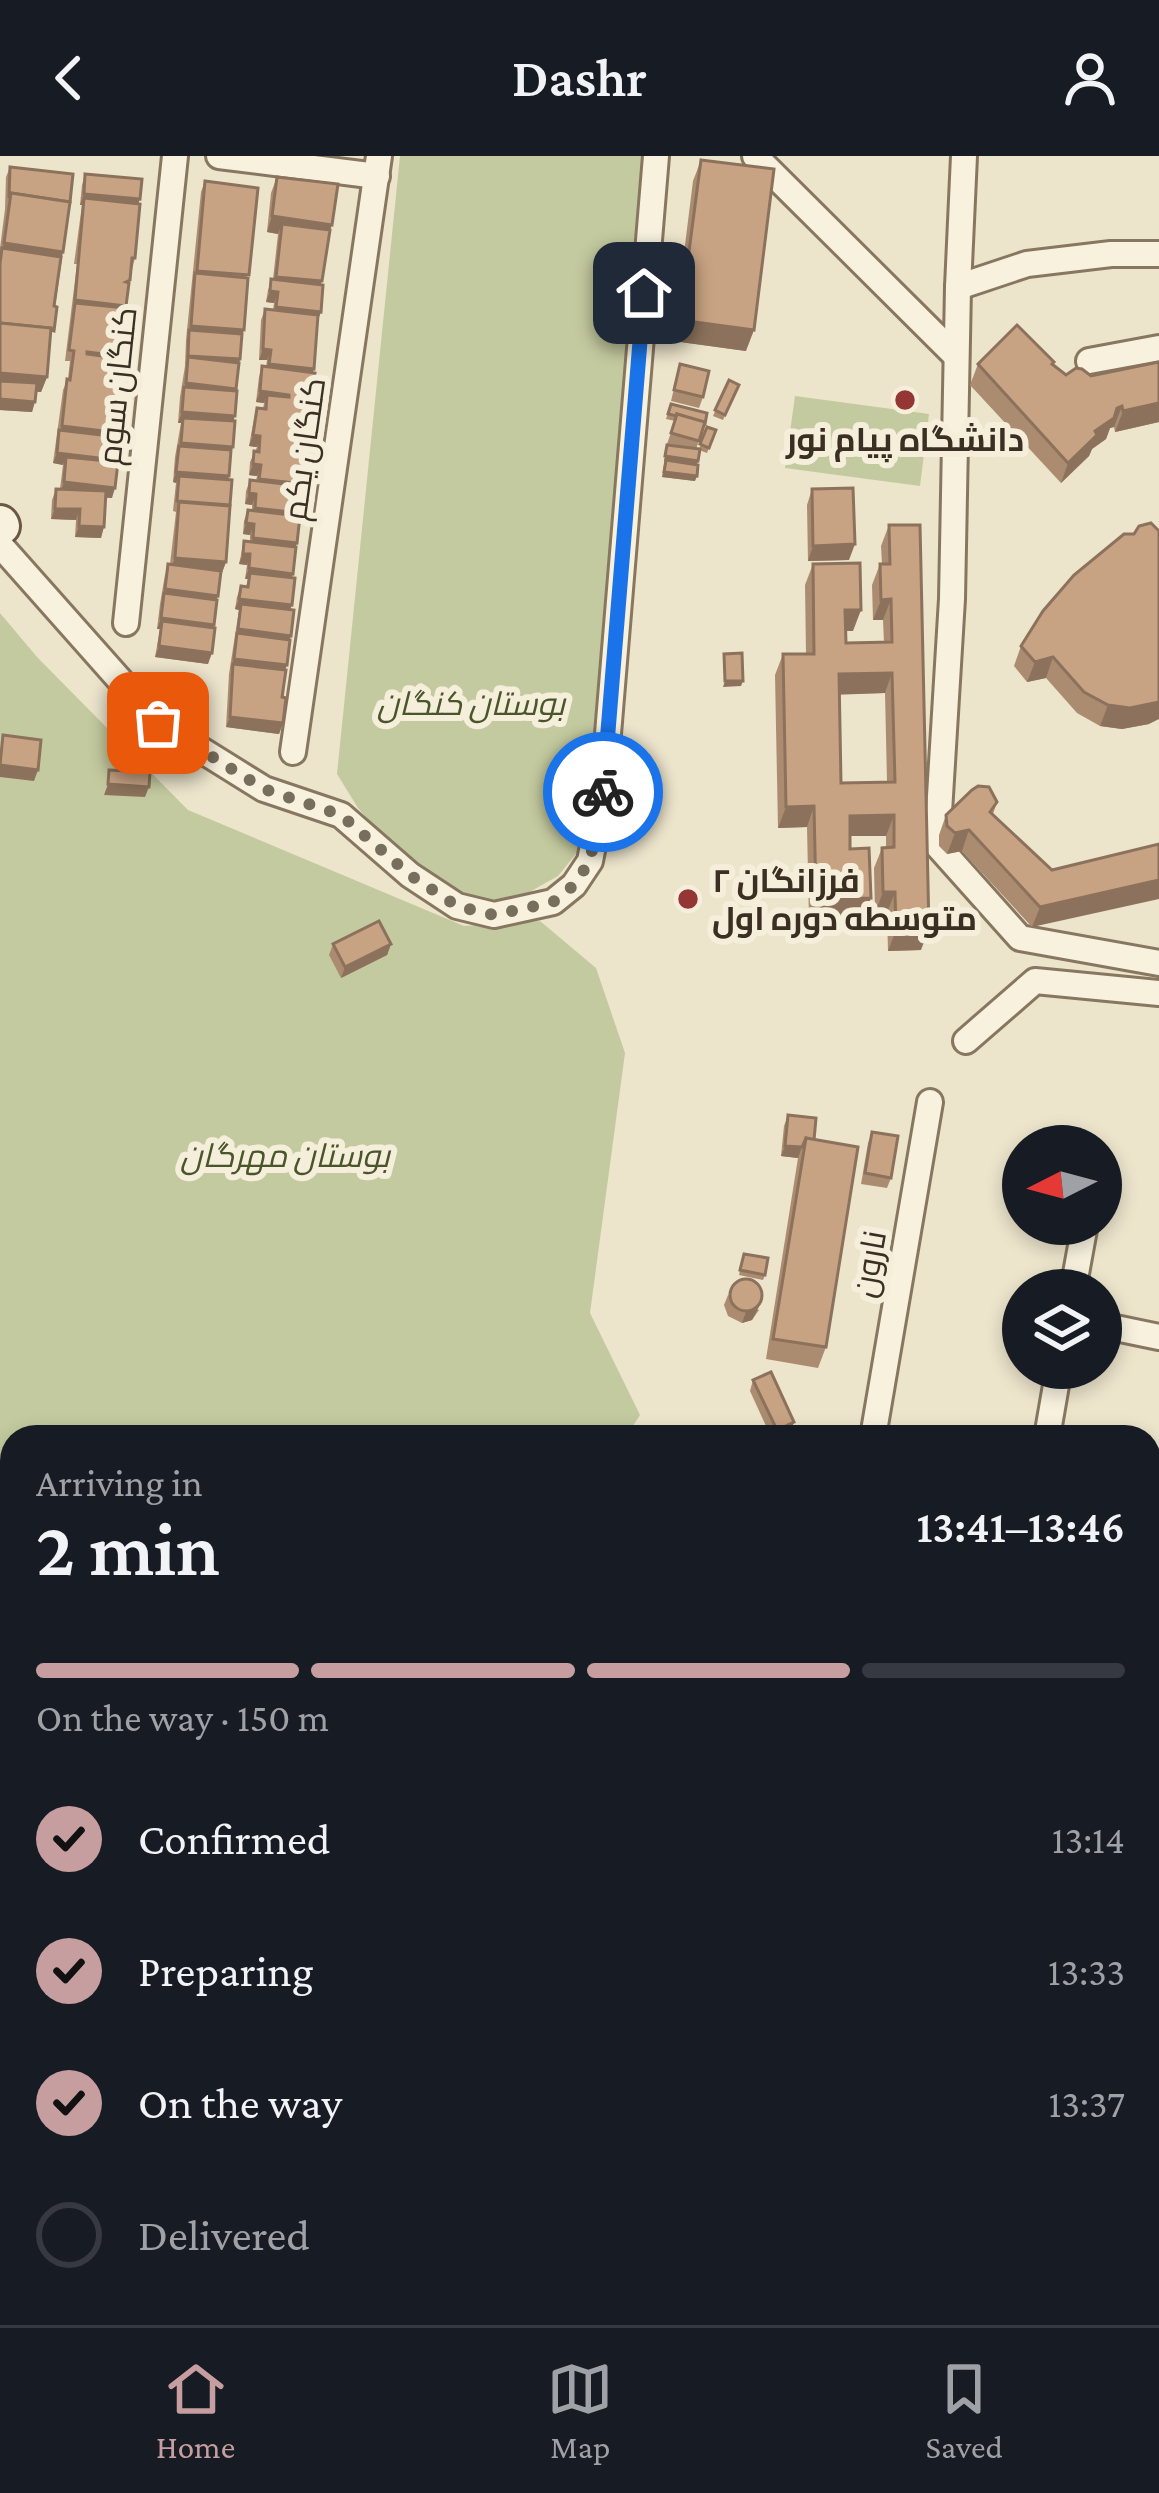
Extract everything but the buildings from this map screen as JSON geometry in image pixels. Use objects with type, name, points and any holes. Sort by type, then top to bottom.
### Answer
[{"type":"street","name":"کنگان سوم","points":[[126,623],[175,156]]},
{"type":"street","points":[[219,156],[378,166]]},
{"type":"street","points":[[0,544],[158,723],[264,789],[341,815],[410,875],[457,906],[494,915],[553,902],[574,885],[590,861],[603,794],[656,156]]},
{"type":"street","points":[[755,156],[956,356]]},
{"type":"street","points":[[964,156],[952,599],[937,845],[1020,938],[1159,963]]},
{"type":"street","name":"کنگان یکم","points":[[293,752],[378,166]]},
{"type":"street","points":[[958,287],[1027,265],[1111,254],[1159,254]]},
{"type":"street","points":[[1089,361],[1159,348]]},
{"type":"street","points":[[967,1041],[1035,981],[1159,994]]},
{"type":"street","name":"نارون","points":[[875,1425],[930,1102]]},
{"type":"street","points":[[1122,1329],[1159,1337]]},
{"type":"street","points":[[1049,1425],[1055,1389]]},
{"type":"green space","name":"بوستان کنگان","points":[[400,156],[648,156],[584,844],[558,876],[517,899],[481,903],[449,892],[385,840],[337,774]]},
{"type":"green space","points":[[795,396],[929,414],[920,486],[785,468]]},
{"type":"green space","name":"بوستان مهرگان","points":[[0,613],[37,657],[188,810],[464,926],[540,921],[596,968],[625,1053],[590,1313],[640,1415],[634,1425],[0,1425]]},
{"type":"way so far","points":[[158,723],[264,789],[341,815],[410,875],[457,906],[494,915],[553,902],[574,885],[590,861],[603,792]]},
{"type":"place","name":"دانشگاه پیام نور","points":[[905,400]]},
{"type":"place","name":"فرزانگان ۲ متوسطه دوره اول","points":[[688,899]]},
{"type":"route","points":[[603,792],[644,293]]}]
